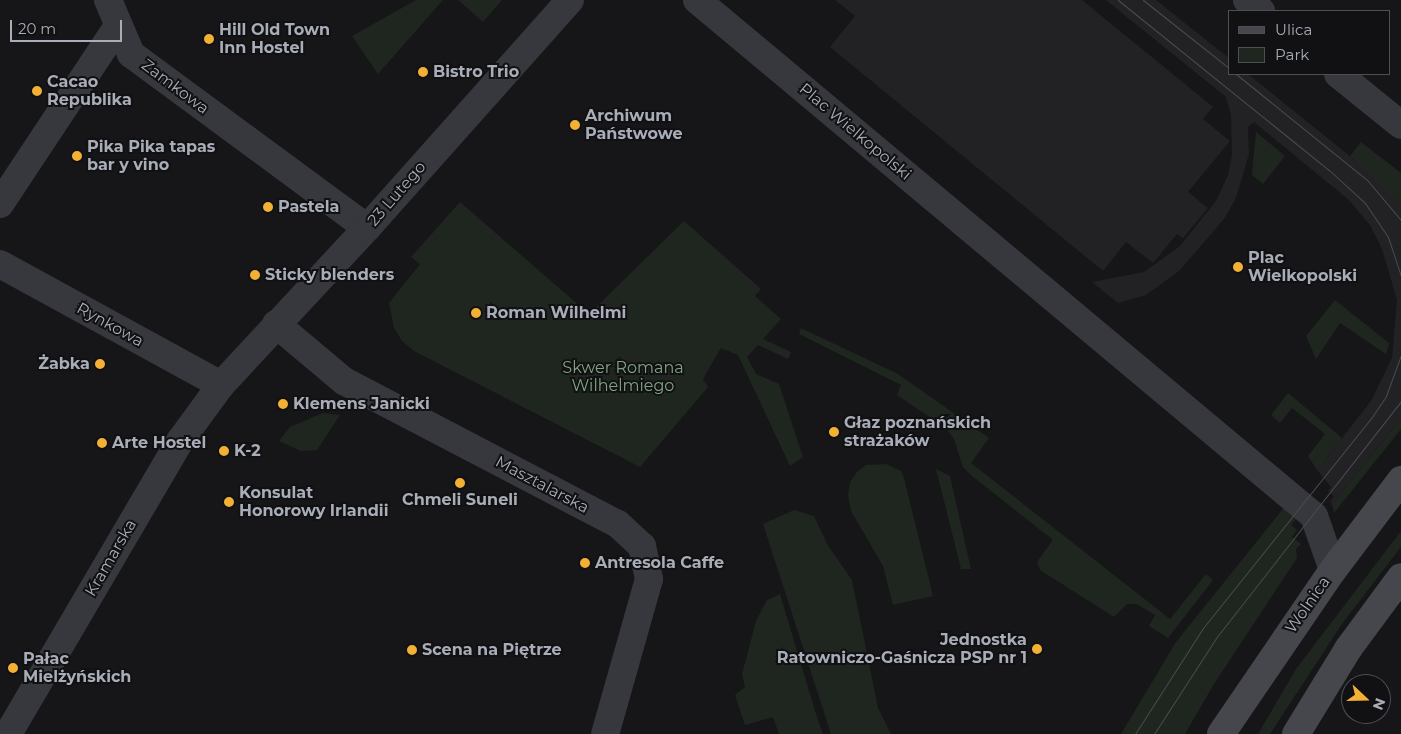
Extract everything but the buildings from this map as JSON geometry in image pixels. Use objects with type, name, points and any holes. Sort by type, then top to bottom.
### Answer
[{"type":"street","name":"Zamkowa","points":[[108,0],[117,27],[131,54],[367,228]]},
{"type":"street","name":"23 Lutego","points":[[220,385],[367,228],[570,0]]},
{"type":"street","name":"Plac Wielkopolski","points":[[698,0],[1314,516],[1332,570]]},
{"type":"street","points":[[1247,0],[1260,10]]},
{"type":"street","points":[[0,204],[117,27]]},
{"type":"street","points":[[1339,75],[1401,125]]},
{"type":"street","name":"Rynkowa","points":[[0,264],[220,385]]},
{"type":"street","name":"Masztalarska","points":[[276,324],[344,381],[618,524],[642,546],[648,579],[605,734]]},
{"type":"street","name":"Kramarska","points":[[8,734],[64,616],[180,441],[220,385]]},
{"type":"street","name":"Wolnica","points":[[1221,734],[1332,570],[1401,480]]},
{"type":"street","points":[[1296,734],[1348,649],[1401,577]]},
{"type":"shaded area","points":[[835,0],[1082,0],[1213,107],[1203,119],[1230,141],[1188,192],[1208,208],[1183,238],[1177,234],[1153,263],[1126,242],[1103,271],[830,47],[855,16]]},
{"type":"shaded area","points":[[1106,0],[1156,0],[1228,57],[1228,75],[1249,75],[1372,174],[1401,205],[1401,418],[1332,504],[1330,502],[1334,496],[1328,491],[1331,487],[1317,470],[1371,401],[1392,358],[1397,300],[1382,249],[1370,225],[1349,200],[1254,122],[1248,127],[1249,154],[1236,198],[1224,219],[1179,271],[1146,295],[1118,303],[1092,282],[1144,272],[1180,246],[1216,201],[1228,175],[1232,155],[1231,115],[1226,97]]},
{"type":"green space","points":[[416,0],[443,0],[378,74],[352,36]]},
{"type":"green space","points":[[458,0],[502,0],[483,22]]},
{"type":"green space","points":[[1256,132],[1285,156],[1263,184],[1252,175]]},
{"type":"green space","points":[[1361,142],[1401,173],[1401,205],[1350,156]]},
{"type":"green space","name":"Skwer Romana Wilhelmiego","points":[[460,202],[589,314],[684,221],[761,289],[755,296],[781,319],[763,339],[791,352],[788,359],[758,345],[747,357],[756,374],[779,384],[803,457],[790,466],[738,355],[721,348],[703,379],[708,387],[640,467],[414,351],[402,341],[394,328],[389,303],[420,264],[411,257]]},
{"type":"green space","points":[[1335,300],[1389,343],[1386,354],[1340,323],[1316,359],[1306,336]]},
{"type":"green space","points":[[801,328],[898,374],[989,438],[971,463],[1170,619],[1206,574],[1213,580],[1168,638],[1149,626],[1155,615],[1137,604],[1127,604],[1114,617],[1040,570],[1037,562],[1053,540],[963,467],[954,439],[946,428],[897,395],[901,385],[799,334]]},
{"type":"green space","points":[[1288,393],[1342,438],[1317,470],[1308,456],[1325,434],[1292,408],[1280,423],[1271,415]]},
{"type":"green space","points":[[323,413],[340,415],[317,450],[301,451],[279,441],[290,427]]},
{"type":"green space","points":[[1401,418],[1401,429],[1334,513],[1332,504]]},
{"type":"green space","points":[[886,464],[901,471],[904,478],[933,596],[893,605],[883,566],[851,511],[848,496],[850,482],[857,472],[866,465]]},
{"type":"green space","points":[[936,469],[950,476],[971,569],[961,569]]},
{"type":"green space","points":[[1286,505],[1290,508],[1287,512],[1296,519],[1291,525],[1297,530],[1292,537],[1301,544],[1296,549],[1297,558],[1214,684],[1185,734],[1121,734],[1176,642]]},
{"type":"green space","points":[[794,510],[814,516],[827,544],[852,580],[878,708],[891,734],[831,734],[763,524]]},
{"type":"green space","points":[[1401,531],[1401,547],[1342,624],[1270,734],[1258,734],[1296,669]]},
{"type":"green space","points":[[780,594],[823,734],[779,734],[773,717],[745,725],[735,695],[745,687],[742,674],[756,621],[767,600]]},
{"type":"tram line","points":[[1118,0],[1329,170],[1365,203],[1388,237],[1401,276]]},
{"type":"tram line","points":[[1143,0],[1228,67]]},
{"type":"tram line","points":[[1237,75],[1368,181],[1401,220]]},
{"type":"tram line","points":[[1135,734],[1203,628],[1372,417],[1386,396],[1401,355]]},
{"type":"tram line","points":[[1154,734],[1216,638],[1401,401]]},
{"type":"place","name":"Hill Old Town Inn Hostel","points":[[209,39]]},
{"type":"place","name":"Bistro Trio","points":[[423,72]]},
{"type":"place","name":"Cacao Republika","points":[[37,91]]},
{"type":"place","name":"Archiwum Państwowe","points":[[575,125]]},
{"type":"place","name":"Pika Pika tapas bar y vino","points":[[77,156]]},
{"type":"place","name":"Pastela","points":[[268,207]]},
{"type":"place","name":"Plac Wielkopolski","points":[[1238,267]]},
{"type":"place","name":"Sticky blenders","points":[[255,275]]},
{"type":"place","name":"Roman Wilhelmi","points":[[476,313]]},
{"type":"place","name":"Żabka","points":[[100,364]]},
{"type":"place","name":"Klemens Janicki","points":[[283,404]]},
{"type":"place","name":"Głaz poznańskich strażaków","points":[[834,432]]},
{"type":"place","name":"Arte Hostel","points":[[102,443]]},
{"type":"place","name":"K-2","points":[[224,451]]},
{"type":"place","name":"Chmeli Suneli","points":[[460,483]]},
{"type":"place","name":"Konsulat Honorowy Irlandii","points":[[229,502]]},
{"type":"place","name":"Antresola Caffe","points":[[585,563]]},
{"type":"place","name":"Jednostka Ratowniczo-Gaśnicza PSP nr 1","points":[[1037,649]]},
{"type":"place","name":"Scena na Piętrze","points":[[412,650]]},
{"type":"place","name":"Pałac Mielżyńskich","points":[[13,668]]}]
